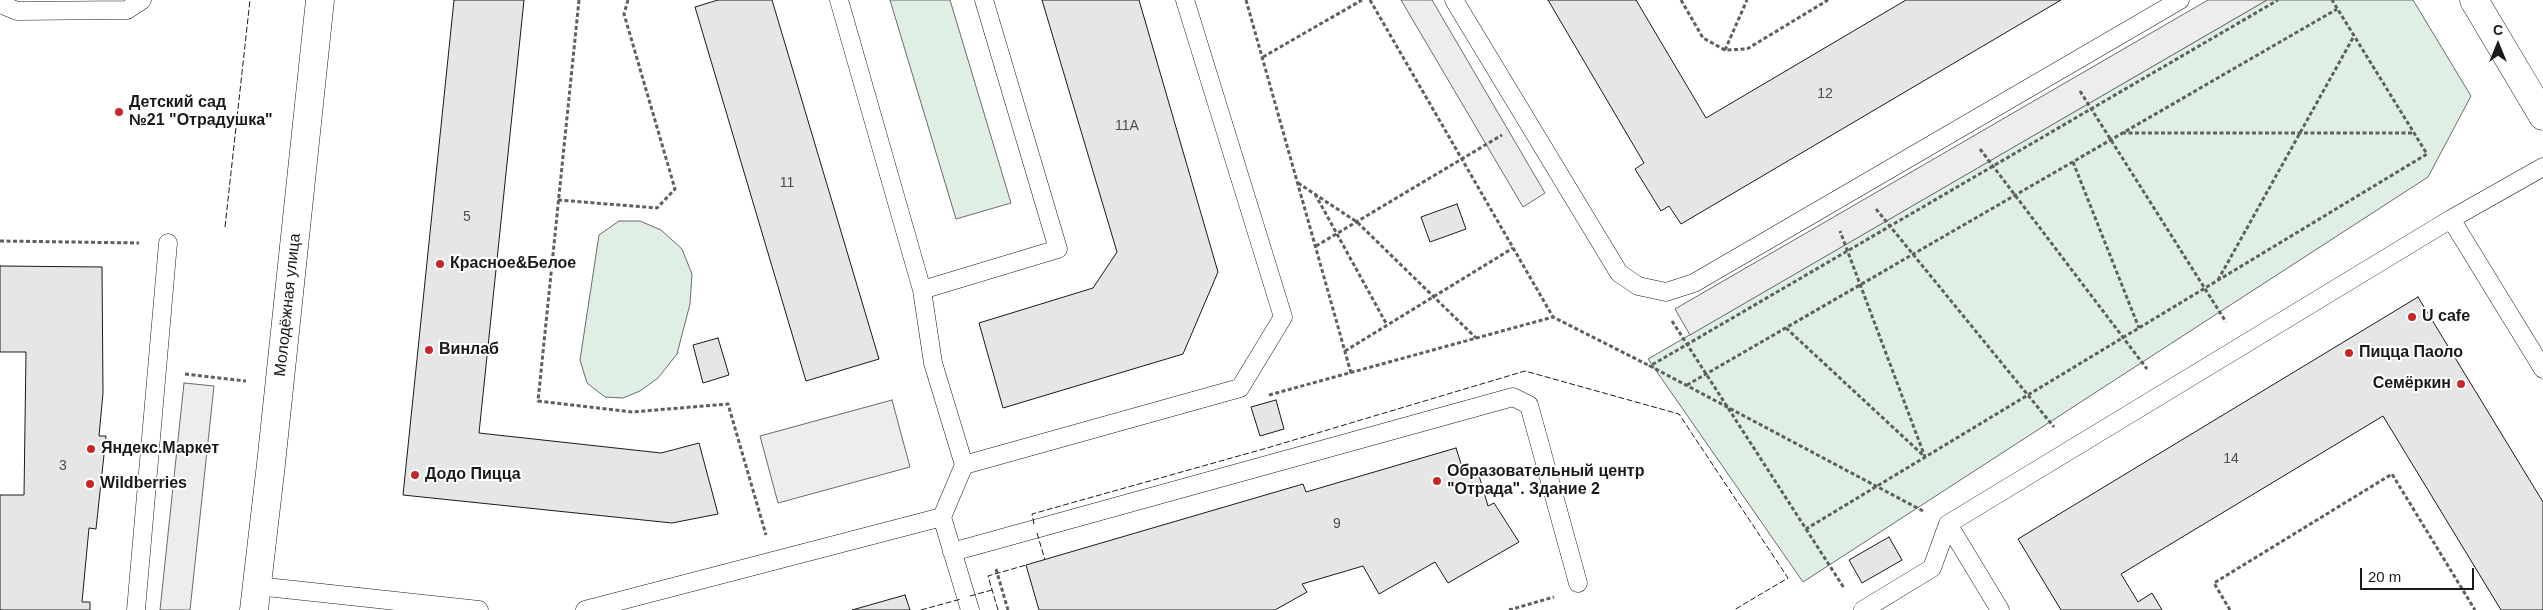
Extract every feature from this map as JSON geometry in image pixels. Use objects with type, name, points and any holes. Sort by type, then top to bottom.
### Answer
[{"type":"street","name":"Молодёжная улица","points":[[255,598],[320,0]]},
{"type":"street","points":[[2474,0],[2543,116]]},
{"type":"lane","points":[[3,0],[5,6],[17,11],[127,10],[142,0]]},
{"type":"lane","points":[[839,0],[922,290],[934,363],[964,465],[942,517],[970,610]]},
{"type":"lane","points":[[922,290],[1058,249],[984,0]]},
{"type":"lane","points":[[964,465],[1240,388],[1283,317],[1185,0]]},
{"type":"lane","points":[[1454,0],[1619,272],[1638,286],[1666,292],[1694,283],[2180,0]]},
{"type":"lane","points":[[1862,610],[1932,568],[1948,524],[2451,219],[2543,167]]},
{"type":"lane","points":[[2451,219],[2543,369]]},
{"type":"lane","points":[[136,610],[168,243]]},
{"type":"lane","points":[[952,552],[1513,396],[1529,405],[1578,582]]},
{"type":"lane","points":[[585,610],[942,517]]},
{"type":"lane","points":[[1948,524],[2000,610]]},
{"type":"lane","points":[[255,598],[479,610]]},
{"type":"path","points":[[579,0],[538,401],[632,412],[728,404],[774,562]]},
{"type":"path","points":[[558,200],[657,208],[675,189],[624,14],[628,0]]},
{"type":"path","points":[[1246,0],[1352,372]]},
{"type":"path","points":[[1262,57],[1362,0]]},
{"type":"path","points":[[1370,0],[1553,318],[1650,366],[1948,524]]},
{"type":"path","points":[[1681,0],[1703,38],[1725,50],[1747,49],[1828,0]]},
{"type":"path","points":[[1725,50],[1747,0]]},
{"type":"path","points":[[1650,366],[2278,0]]},
{"type":"path","points":[[1806,529],[2427,154],[2332,0]]},
{"type":"path","points":[[1686,385],[2337,9]]},
{"type":"path","points":[[2218,280],[2354,36]]},
{"type":"path","points":[[2065,67],[2242,346]]},
{"type":"path","points":[[1316,246],[1527,120]]},
{"type":"path","points":[[1963,126],[2164,393]]},
{"type":"path","points":[[2122,133],[2414,133]]},
{"type":"path","points":[[2073,162],[2139,328]]},
{"type":"path","points":[[1298,183],[1357,222],[1476,338]]},
{"type":"path","points":[[1858,187],[2071,449]]},
{"type":"path","points":[[1314,194],[1387,325]]},
{"type":"path","points":[[1830,204],[1925,457]]},
{"type":"path","points":[[0,241],[168,243]]},
{"type":"path","points":[[1345,351],[1513,248]]},
{"type":"path","points":[[1666,292],[1672,319],[1687,345],[1848,594]]},
{"type":"path","points":[[1262,397],[1553,318]]},
{"type":"path","points":[[1786,328],[1925,457]]},
{"type":"path","points":[[157,371],[251,382]]},
{"type":"path","points":[[2230,610],[2214,582],[2392,474],[2475,610]]},
{"type":"path","points":[[997,574],[1008,610]]},
{"type":"path","points":[[1509,610],[1563,594],[1578,582]]},
{"type":"green space","points":[[890,0],[950,0],[1011,203],[956,219]]},
{"type":"green space","points":[[2267,0],[2413,0],[2471,96],[2428,177],[1803,582],[1648,359]]},
{"type":"green space","points":[[619,221],[640,221],[661,230],[682,249],[692,274],[690,304],[677,354],[658,378],[640,391],[623,398],[605,397],[587,383],[580,360],[599,235]]},
{"type":"shaded area","points":[[1401,0],[1432,0],[1545,193],[1523,207]]},
{"type":"shaded area","points":[[2208,0],[2267,0],[1690,335],[1675,309]]},
{"type":"shaded area","points":[[184,383],[214,386],[190,610],[160,610]]},
{"type":"shaded area","points":[[892,400],[910,467],[778,503],[760,436]]},
{"type":"building","points":[[454,0],[524,0],[479,433],[661,453],[699,443],[718,514],[672,523],[403,495]]},
{"type":"building","points":[[718,0],[772,0],[879,359],[806,381],[695,7]]},
{"type":"building","points":[[1042,0],[1139,0],[1218,272],[1183,354],[1003,408],[979,323],[1093,288],[1117,252]]},
{"type":"building","points":[[1548,0],[1636,0],[1706,118],[1906,0],[2061,0],[1681,224],[1669,206],[1661,211],[1635,169],[1644,163]]},
{"type":"building","points":[[1457,204],[1466,229],[1430,242],[1421,217]]},
{"type":"building","points":[[0,266],[102,267],[103,393],[99,436],[106,436],[96,529],[89,528],[82,602],[90,602],[90,610],[0,610],[0,495],[24,495],[26,352],[0,352]]},
{"type":"building","points":[[2418,297],[2543,502],[2543,610],[2501,610],[2383,416],[2121,574],[2138,602],[2152,593],[2162,610],[2061,610],[2018,539]]},
{"type":"building","points":[[718,338],[729,375],[703,383],[693,345]]},
{"type":"building","points":[[1276,400],[1284,429],[1260,436],[1251,407]]},
{"type":"building","points":[[1456,448],[1465,476],[1478,472],[1488,506],[1494,503],[1519,542],[1448,583],[1435,562],[1379,594],[1363,566],[1302,584],[1307,592],[1275,610],[1039,610],[1026,565],[1303,484],[1306,492]]},
{"type":"building","points":[[1889,537],[1902,560],[1862,583],[1849,560]]},
{"type":"building","points":[[905,595],[910,610],[852,610]]},
{"type":"fence","points":[[225,227],[250,0]]},
{"type":"fence","points":[[1034,524],[1032,514],[1267,448],[1525,371],[1679,414],[1788,578],[1734,610]]},
{"type":"fence","points":[[1037,533],[1045,560]]},
{"type":"fence","points":[[998,610],[988,576],[1026,565]]},
{"type":"fence","points":[[970,596],[992,590]]},
{"type":"fence","points":[[921,610],[961,599]]},
{"type":"place","name":"Детский сад №21 \"Отрадушка\"","points":[[119,112]]},
{"type":"place","name":"Красное&Белое","points":[[440,264]]},
{"type":"place","name":"U cafe","points":[[2412,317]]},
{"type":"place","name":"Винлаб","points":[[429,350]]},
{"type":"place","name":"Пицца Паоло","points":[[2349,353]]},
{"type":"place","name":"Семёркин","points":[[2461,384]]},
{"type":"place","name":"Яндекс.Маркет","points":[[91,449]]},
{"type":"place","name":"Додо Пицца","points":[[415,475]]},
{"type":"place","name":"Образовательный центр \"Отрада\". Здание 2","points":[[1437,481]]},
{"type":"place","name":"Wildberries","points":[[90,484]]}]
